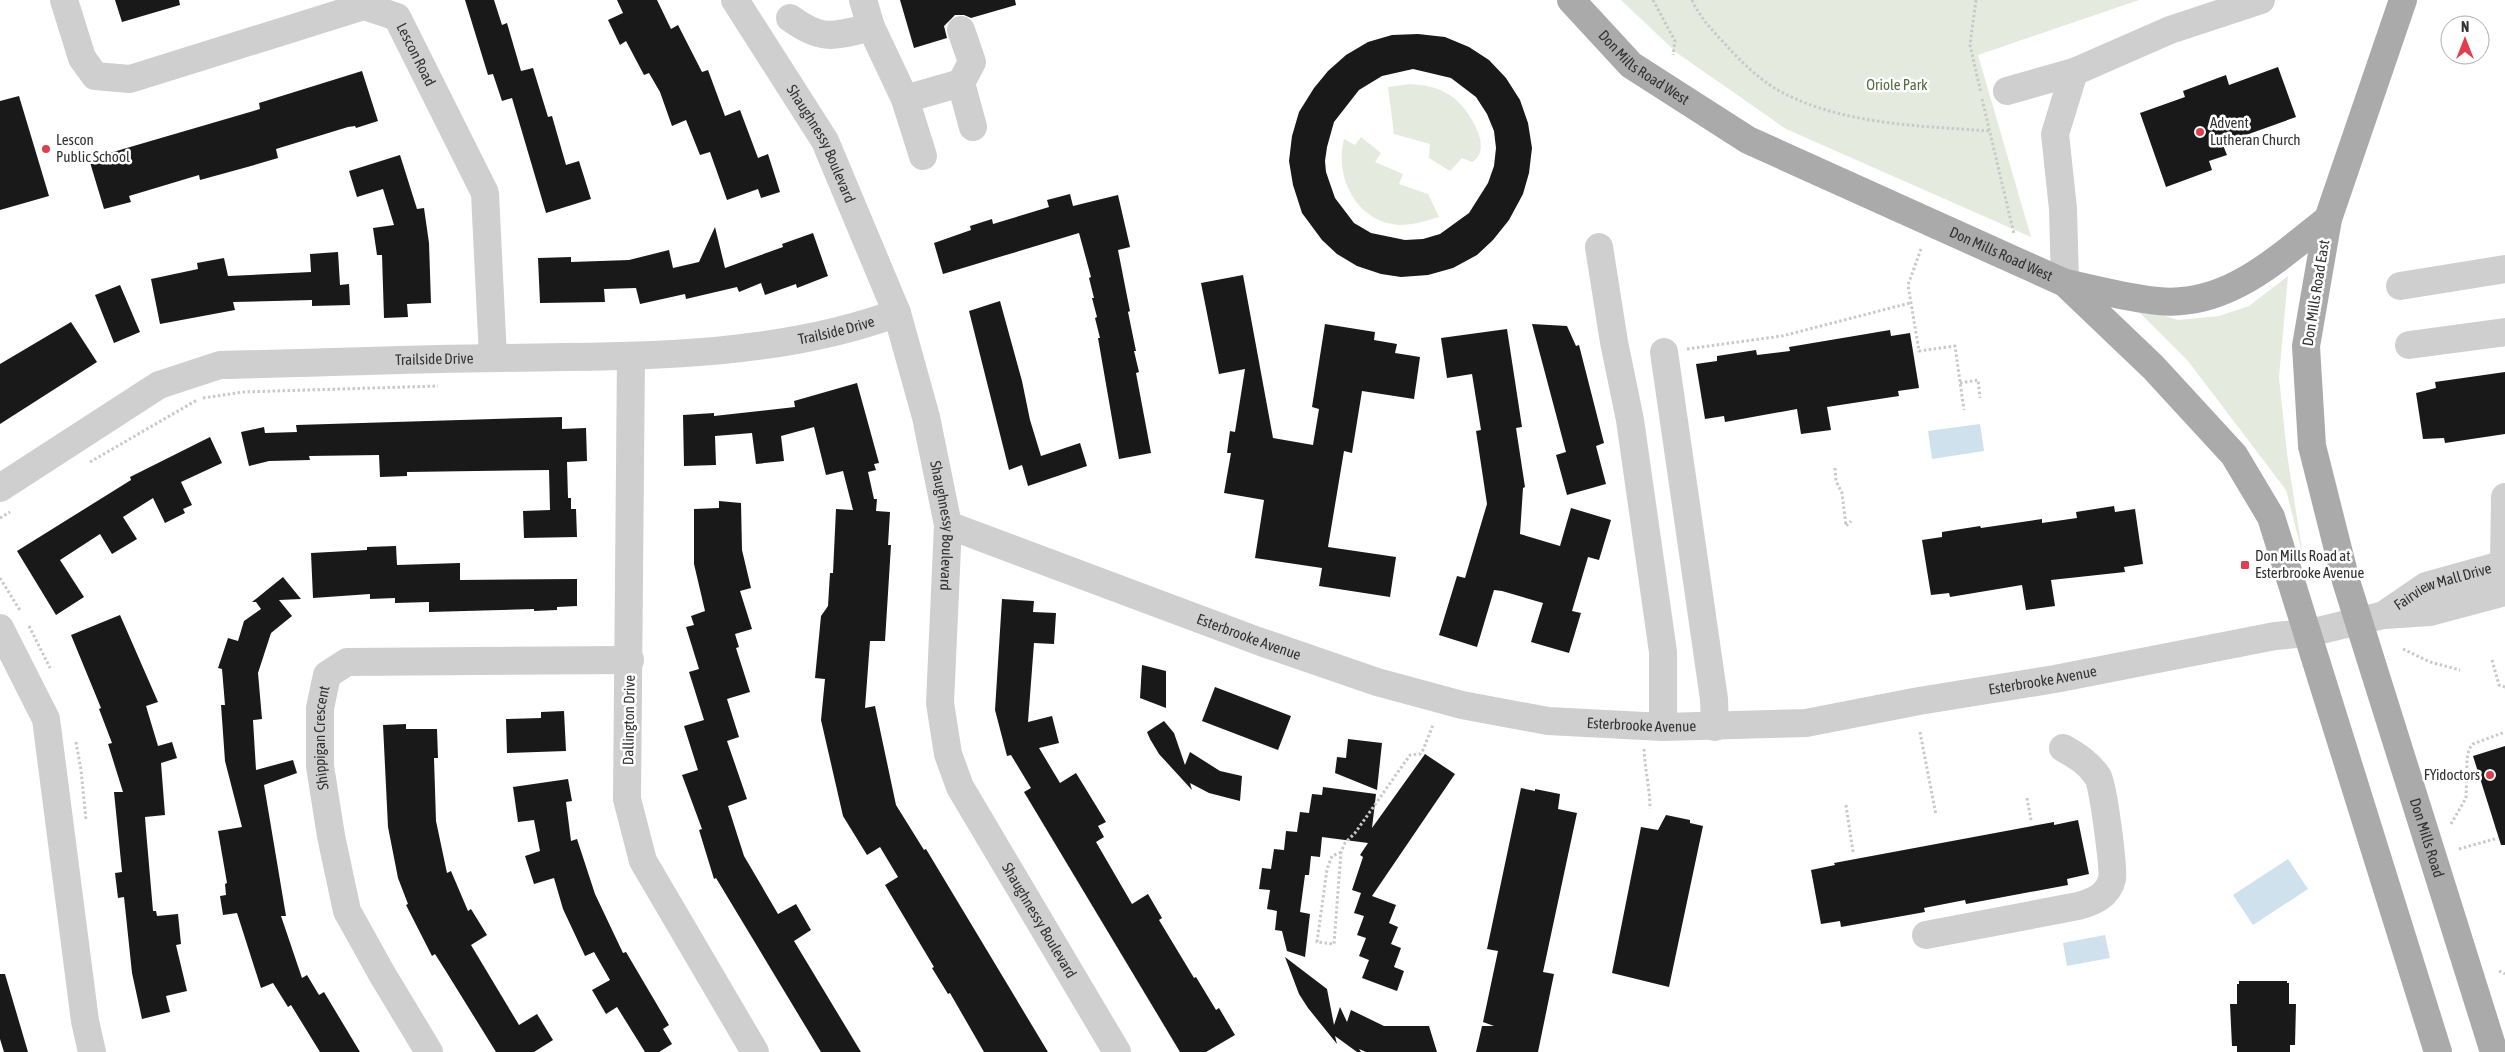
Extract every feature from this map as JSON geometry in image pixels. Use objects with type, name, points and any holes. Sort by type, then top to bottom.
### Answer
[{"type":"main road","name":"Don Mills Road West","points":[[1571,0],[1631,65],[1748,140],[2065,283],[2153,367],[2234,456],[2271,517],[2309,633]]},
{"type":"main road","name":"Don Mills Road East","points":[[2371,619],[2312,446],[2306,346],[2328,218],[2403,0]]},
{"type":"main road","points":[[2065,283],[2159,301],[2185,301],[2217,294],[2254,276],[2328,218]]},
{"type":"main road","name":"Don Mills Road","points":[[2371,619],[2494,1052]]},
{"type":"main road","points":[[2309,633],[2438,1052]]},
{"type":"street","name":"Lescon Road","points":[[64,0],[82,58],[95,76],[130,79],[364,6],[380,5],[397,17],[485,193],[493,358]]},
{"type":"street","name":"Shaughnessy Boulevard","points":[[735,0],[825,141],[897,313],[926,418],[948,525],[940,703],[948,754],[960,787],[1117,1052]]},
{"type":"street","points":[[863,0],[871,27],[905,99],[923,156]]},
{"type":"street","points":[[2007,91],[2074,72],[2170,30],[2261,0]]},
{"type":"street","points":[[758,36],[791,9],[808,31],[831,37],[871,27]]},
{"type":"street","points":[[961,30],[972,62],[961,84],[973,127]]},
{"type":"street","points":[[2065,283],[2063,209],[2055,134],[2074,72]]},
{"type":"street","points":[[905,99],[961,84]]},
{"type":"street","points":[[1599,247],[1614,342],[1630,420],[1663,652],[1653,727]]},
{"type":"street","points":[[2400,286],[2505,269]]},
{"type":"street","name":"Trailside Drive","points":[[8,498],[159,385],[220,365],[631,356],[768,345],[871,323],[897,313]]},
{"type":"street","points":[[2409,345],[2505,332]]},
{"type":"street","points":[[1664,352],[1714,699],[1715,727]]},
{"type":"street","name":"Dallington Drive","points":[[631,356],[630,660],[627,799],[643,861],[755,1052]]},
{"type":"street","points":[[2504,564],[2505,497]]},
{"type":"street","name":"Esterbrooke Avenue","points":[[948,525],[1258,642],[1377,682],[1462,705],[1548,721],[1653,727],[1715,727],[1806,723],[1919,701],[2055,679],[2275,636],[2309,633],[2371,619]]},
{"type":"street","name":"Fairview Mall Drive","points":[[2371,619],[2426,586],[2504,564]]},
{"type":"street","name":"Fairview Mall Drive","points":[[2371,619],[2430,612],[2505,592]]},
{"type":"street","points":[[0,628],[46,719],[85,1020],[92,1052]]},
{"type":"street","name":"Shippigan Crescent","points":[[429,1052],[382,974],[347,910],[331,836],[320,766],[320,708],[328,675],[347,662],[630,660]]},
{"type":"street","points":[[1926,935],[2078,906],[2094,902],[2105,893],[2112,879],[2112,862],[2100,778],[2085,761],[2063,748]]},
{"type":"path","points":[[1653,0],[1675,41],[1673,55]]},
{"type":"path","points":[[1692,0],[1698,15],[1742,62],[1784,93],[1844,116],[1900,124],[1990,131]]},
{"type":"path","points":[[1976,0],[1970,45],[2021,263]]},
{"type":"path","points":[[1921,249],[1908,285],[1919,351],[1955,346],[1964,410]]},
{"type":"path","points":[[1664,352],[1782,336],[1910,303]]},
{"type":"path","points":[[1960,383],[1978,380],[1980,398]]},
{"type":"path","points":[[83,466],[200,399],[243,392],[440,386]]},
{"type":"path","points":[[1835,468],[1836,481],[1842,494],[1846,526],[1851,521]]},
{"type":"path","points":[[0,518],[8,498]]},
{"type":"path","points":[[2403,649],[2430,662],[2460,670]]},
{"type":"path","points":[[2492,660],[2499,685],[2505,687]]},
{"type":"path","points":[[1341,852],[1332,856],[1326,869],[1317,942],[1334,944],[1341,852],[1345,843],[1355,833],[1410,755],[1420,754],[1423,750],[1433,724]]},
{"type":"path","points":[[1650,809],[1650,788],[1644,770],[1653,727]]},
{"type":"path","points":[[1920,732],[1936,815]]},
{"type":"path","points":[[2451,824],[2466,798],[2469,749],[2473,744],[2505,732]]},
{"type":"path","points":[[2027,798],[2031,820]]},
{"type":"path","points":[[1846,805],[1852,852]]},
{"type":"path","points":[[2459,849],[2498,838]]},
{"type":"path","points":[[2499,971],[2505,974]]},
{"type":"green space","name":"Oriole Park","points":[[1621,0],[2139,0],[1978,55],[2031,237],[1786,129],[1677,53]]},
{"type":"green space","points":[[1410,84],[1441,90],[1464,108],[1471,117],[1480,138],[1479,156],[1472,162],[1462,158],[1450,171],[1429,158],[1430,144],[1394,134],[1388,87]]},
{"type":"green space","points":[[1361,137],[1381,153],[1375,162],[1403,174],[1399,184],[1428,194],[1439,217],[1415,224],[1400,225],[1385,222],[1372,216],[1361,207],[1352,196],[1346,182],[1342,168],[1342,154],[1344,139],[1355,145]]},
{"type":"green space","points":[[2288,276],[2279,377],[2287,454],[2303,556],[2286,490],[2188,361],[2133,306],[2178,320],[2219,316],[2249,306]]},
{"type":"water","points":[[1980,424],[1984,451],[1932,459],[1928,431]]},
{"type":"water","points":[[2288,859],[2308,889],[2253,925],[2233,895]]},
{"type":"water","points":[[2105,935],[2110,958],[2067,966],[2063,943]]},
{"type":"building","points":[[115,0],[179,0],[180,5],[122,22]]},
{"type":"building","points":[[465,0],[494,0],[502,25],[507,23],[521,71],[533,68],[548,117],[552,116],[566,165],[579,161],[591,199],[546,213],[512,98],[502,101],[493,74],[488,75]]},
{"type":"building","points":[[617,0],[657,0],[671,29],[678,25],[702,72],[708,70],[725,116],[740,110],[758,158],[768,154],[780,192],[761,198],[758,189],[727,200],[710,152],[700,155],[686,120],[672,126],[660,92],[649,73],[644,75],[626,41],[620,45],[608,20],[623,13]]},
{"type":"building","points":[[900,0],[1015,0],[1016,5],[971,18],[964,15],[955,15],[944,26],[947,38],[914,48]]},
{"type":"building","points":[[1418,34],[1445,37],[1469,47],[1489,60],[1506,78],[1520,100],[1528,123],[1532,148],[1529,173],[1523,194],[1509,220],[1493,240],[1477,255],[1453,268],[1428,275],[1401,277],[1381,274],[1357,266],[1337,254],[1322,240],[1302,213],[1293,185],[1289,161],[1292,136],[1299,112],[1314,88],[1328,71],[1346,55],[1368,42],[1392,35]],"holes":[[[1413,69],[1451,78],[1476,97],[1487,114],[1494,131],[1496,148],[1494,166],[1488,183],[1469,213],[1440,234],[1423,239],[1405,240],[1371,233],[1354,223],[1335,198],[1326,172],[1327,147],[1334,122],[1359,90],[1382,76]]]},
{"type":"building","name":"Advent Lutheran Church","points":[[2278,67],[2296,117],[2232,140],[2232,142],[2223,145],[2227,155],[2209,161],[2212,170],[2166,187],[2140,113],[2185,97],[2183,91],[2226,75],[2229,85]]},
{"type":"building","points":[[362,71],[378,121],[356,128],[355,126],[348,127],[276,149],[278,158],[200,180],[199,175],[129,196],[131,202],[104,209],[89,159],[260,109],[259,103]]},
{"type":"building","points":[[19,96],[49,196],[0,210],[0,101]]},
{"type":"building","points":[[400,155],[417,209],[424,208],[429,243],[431,303],[407,304],[408,317],[384,318],[382,255],[377,255],[373,228],[394,225],[383,189],[357,197],[349,171]]},
{"type":"building","points":[[1070,194],[1073,206],[1118,195],[1130,247],[1118,250],[1130,311],[1128,312],[1139,372],[1136,373],[1151,453],[1119,459],[1098,338],[1100,338],[1095,318],[1097,317],[1089,278],[1091,277],[1079,233],[943,274],[934,243],[971,230],[970,226],[992,219],[993,224],[1049,207],[1047,200]]},
{"type":"building","points":[[715,227],[725,268],[783,247],[782,244],[813,233],[828,276],[797,288],[796,284],[765,295],[761,283],[739,292],[737,287],[686,299],[685,294],[640,304],[636,288],[604,289],[605,302],[540,303],[538,258],[571,257],[571,262],[629,260],[669,250],[673,268],[699,262]]},
{"type":"building","points":[[338,252],[340,285],[349,284],[350,305],[312,306],[312,300],[233,302],[235,310],[160,324],[151,279],[198,269],[197,263],[224,258],[228,276],[311,272],[310,254]]},
{"type":"building","points":[[1243,275],[1273,438],[1313,445],[1319,409],[1312,407],[1325,324],[1375,332],[1374,340],[1397,344],[1395,353],[1420,357],[1414,399],[1362,391],[1352,453],[1344,451],[1328,547],[1396,557],[1390,597],[1319,586],[1322,568],[1255,558],[1264,500],[1224,493],[1231,453],[1227,453],[1230,431],[1235,432],[1245,369],[1219,374],[1201,283]]},
{"type":"building","points":[[120,285],[140,332],[114,343],[95,295]]},
{"type":"building","points":[[1000,301],[1041,456],[1080,443],[1087,466],[1028,486],[1022,465],[1009,470],[969,311]]},
{"type":"building","points":[[71,322],[97,362],[0,424],[0,364]]},
{"type":"building","points":[[1532,324],[1567,326],[1576,346],[1579,345],[1604,443],[1596,446],[1606,484],[1567,495],[1556,455],[1566,452]]},
{"type":"building","points":[[1507,329],[1522,427],[1516,428],[1525,487],[1523,488],[1520,534],[1560,546],[1571,508],[1611,520],[1599,560],[1588,557],[1572,611],[1581,613],[1569,653],[1531,642],[1543,603],[1502,591],[1494,590],[1477,647],[1439,635],[1457,576],[1465,578],[1487,504],[1476,431],[1481,430],[1472,374],[1447,378],[1441,338]]},
{"type":"building","points":[[1890,330],[1891,336],[1910,333],[1919,388],[1898,391],[1899,396],[1827,407],[1831,430],[1801,434],[1797,409],[1725,422],[1724,416],[1705,419],[1696,364],[1717,361],[1717,356],[1756,350],[1757,355],[1790,351],[1789,347]]},
{"type":"building","points":[[2505,372],[2505,434],[2445,443],[2444,438],[2423,439],[2416,393],[2436,388],[2435,382]]},
{"type":"building","points":[[857,383],[879,463],[874,464],[876,470],[868,472],[874,499],[877,499],[876,511],[890,512],[888,545],[891,545],[885,641],[870,641],[865,708],[875,706],[896,805],[924,850],[926,849],[1048,1052],[984,1052],[950,993],[948,994],[932,968],[934,967],[885,885],[898,877],[880,847],[867,855],[843,816],[821,720],[825,679],[815,678],[821,616],[828,606],[830,573],[833,573],[836,509],[853,510],[843,471],[826,475],[814,427],[781,436],[784,461],[756,464],[752,433],[715,436],[716,465],[684,466],[683,415],[714,413],[714,416],[795,407],[794,401]]},
{"type":"building","points":[[562,417],[562,429],[586,428],[587,461],[567,462],[568,498],[571,498],[571,509],[576,509],[577,537],[524,538],[523,511],[550,510],[549,470],[407,472],[407,476],[380,477],[379,455],[309,456],[310,460],[269,461],[249,466],[241,432],[264,427],[265,433],[297,432],[296,425]]},
{"type":"building","points":[[210,437],[222,463],[181,482],[192,505],[183,509],[185,513],[165,523],[153,498],[123,517],[137,539],[112,554],[100,534],[60,560],[84,597],[56,615],[17,551],[131,480],[130,477]]},
{"type":"building","points":[[719,501],[741,503],[742,550],[751,588],[740,591],[752,629],[735,634],[739,647],[736,648],[750,692],[727,699],[739,737],[727,741],[747,799],[728,806],[744,856],[778,914],[796,904],[811,930],[794,941],[861,1052],[821,1052],[716,878],[714,879],[699,830],[702,829],[682,775],[698,770],[684,726],[704,720],[689,672],[699,669],[686,627],[694,625],[691,616],[705,611],[694,564],[694,509],[719,508]]},
{"type":"building","points":[[2114,506],[2115,512],[2135,509],[2143,564],[2124,567],[2125,572],[2051,580],[2055,606],[2026,610],[2022,585],[1950,597],[1949,593],[1931,595],[1922,540],[1942,537],[1942,532],[1980,526],[1981,528],[2042,519],[2042,523],[2077,518],[2076,512]]},
{"type":"building","points":[[396,546],[397,565],[460,563],[460,580],[577,579],[577,606],[557,607],[557,610],[534,611],[534,609],[429,612],[429,602],[395,603],[395,598],[370,599],[370,594],[313,598],[311,553],[367,550],[367,547]]},
{"type":"building","points":[[283,577],[301,599],[279,600],[292,616],[271,633],[258,673],[262,719],[253,720],[256,770],[293,760],[297,773],[264,785],[286,916],[281,916],[302,978],[307,975],[319,995],[324,992],[360,1052],[320,1052],[291,1005],[288,1007],[273,983],[261,988],[237,913],[223,915],[220,896],[226,895],[225,884],[227,883],[218,831],[242,827],[225,761],[221,705],[225,705],[222,669],[218,668],[228,638],[238,641],[244,621],[261,609],[256,602],[252,602]]},
{"type":"building","points":[[1002,599],[1034,601],[1033,612],[1056,613],[1054,644],[1034,643],[1028,722],[1052,716],[1059,743],[1039,748],[1060,783],[1076,773],[1106,822],[1098,826],[1104,837],[1096,842],[1132,904],[1148,894],[1162,918],[1159,920],[1194,978],[1196,977],[1216,1010],[1219,1008],[1235,1035],[1206,1052],[1180,1052],[1024,792],[1031,788],[1011,755],[1007,756],[995,710]]},
{"type":"building","points":[[120,615],[158,702],[146,706],[158,746],[172,742],[177,758],[161,763],[165,815],[145,817],[153,911],[156,911],[157,916],[178,914],[181,944],[176,945],[187,991],[166,996],[170,1012],[142,1019],[132,973],[124,897],[118,898],[115,873],[122,872],[114,792],[123,792],[108,744],[112,743],[99,709],[101,708],[71,635]]},
{"type":"building","points":[[1142,665],[1166,671],[1166,708],[1140,698]]},
{"type":"building","points":[[1215,687],[1291,716],[1278,750],[1202,721]]},
{"type":"building","points":[[564,711],[566,751],[507,753],[506,719],[541,718],[541,712]]},
{"type":"building","points":[[1164,721],[1174,733],[1185,765],[1190,752],[1220,771],[1242,776],[1240,801],[1209,793],[1190,783],[1192,790],[1159,754],[1147,732]]},
{"type":"building","points":[[406,724],[406,729],[437,729],[438,758],[434,758],[436,821],[447,873],[451,871],[468,911],[471,909],[487,935],[471,945],[519,1025],[537,1014],[553,1040],[534,1052],[496,1052],[435,954],[432,956],[406,905],[408,904],[398,878],[388,827],[383,725]]},
{"type":"building","points":[[1348,739],[1382,743],[1377,790],[1335,773],[1337,757],[1346,758]]},
{"type":"building","points":[[2505,746],[2505,845],[2501,845],[2473,756]]},
{"type":"building","points":[[1425,754],[1455,774],[1372,896],[1396,905],[1389,923],[1398,927],[1391,944],[1401,948],[1394,967],[1404,971],[1397,991],[1362,978],[1369,960],[1359,956],[1366,938],[1357,935],[1364,916],[1354,913],[1361,893],[1352,890],[1363,857],[1360,855],[1368,843],[1322,837],[1320,857],[1311,856],[1309,875],[1305,875],[1300,912],[1310,914],[1305,957],[1287,951],[1282,931],[1275,930],[1277,911],[1267,909],[1270,890],[1259,889],[1262,868],[1271,869],[1274,849],[1284,850],[1286,831],[1297,832],[1300,812],[1309,813],[1312,794],[1322,795],[1323,787],[1376,794],[1372,828]]},
{"type":"building","points":[[568,779],[572,801],[566,802],[571,841],[577,839],[595,894],[623,953],[626,952],[669,1025],[663,1029],[672,1044],[659,1052],[645,1052],[617,1007],[606,1014],[592,990],[610,980],[594,952],[585,956],[563,909],[554,878],[534,884],[525,856],[540,851],[534,820],[518,822],[513,787]]},
{"type":"building","points":[[1521,788],[1560,794],[1558,809],[1577,813],[1543,972],[1554,974],[1538,1052],[1476,1052],[1482,1026],[1494,1026],[1483,1022],[1498,951],[1487,949]]},
{"type":"building","points":[[1666,815],[1690,820],[1690,823],[1703,826],[1669,987],[1612,973],[1641,827],[1658,830]]},
{"type":"building","points":[[2078,820],[2089,874],[2067,879],[2068,885],[1966,904],[1965,900],[1924,908],[1925,912],[1841,927],[1840,921],[1821,924],[1811,870],[1835,865],[1834,863],[2054,822],[2054,825]]},
{"type":"building","points":[[1285,957],[1327,989],[1334,1025],[1340,1007],[1347,1022],[1351,1010],[1384,1026],[1429,1026],[1437,1052],[1366,1052],[1359,1049],[1361,1052],[1357,1052],[1335,1036],[1337,1044],[1299,994]]},
{"type":"building","points":[[0,974],[5,974],[28,1052],[4,1052],[0,1039]]},
{"type":"building","points":[[2239,981],[2287,981],[2289,983],[2289,1004],[2296,1004],[2295,1045],[2290,1045],[2290,1052],[2237,1052],[2237,1046],[2232,1046],[2230,1004],[2237,1004],[2237,984],[2239,984]]},
{"type":"place","name":"Advent Lutheran Church","points":[[2200,132]]},
{"type":"place","name":"Lescon Public School","points":[[46,149]]},
{"type":"place","name":"Don Mills Road at Esterbrooke Avenue","points":[[2245,565]]},
{"type":"place","name":"FYidoctors","points":[[2490,775]]}]
